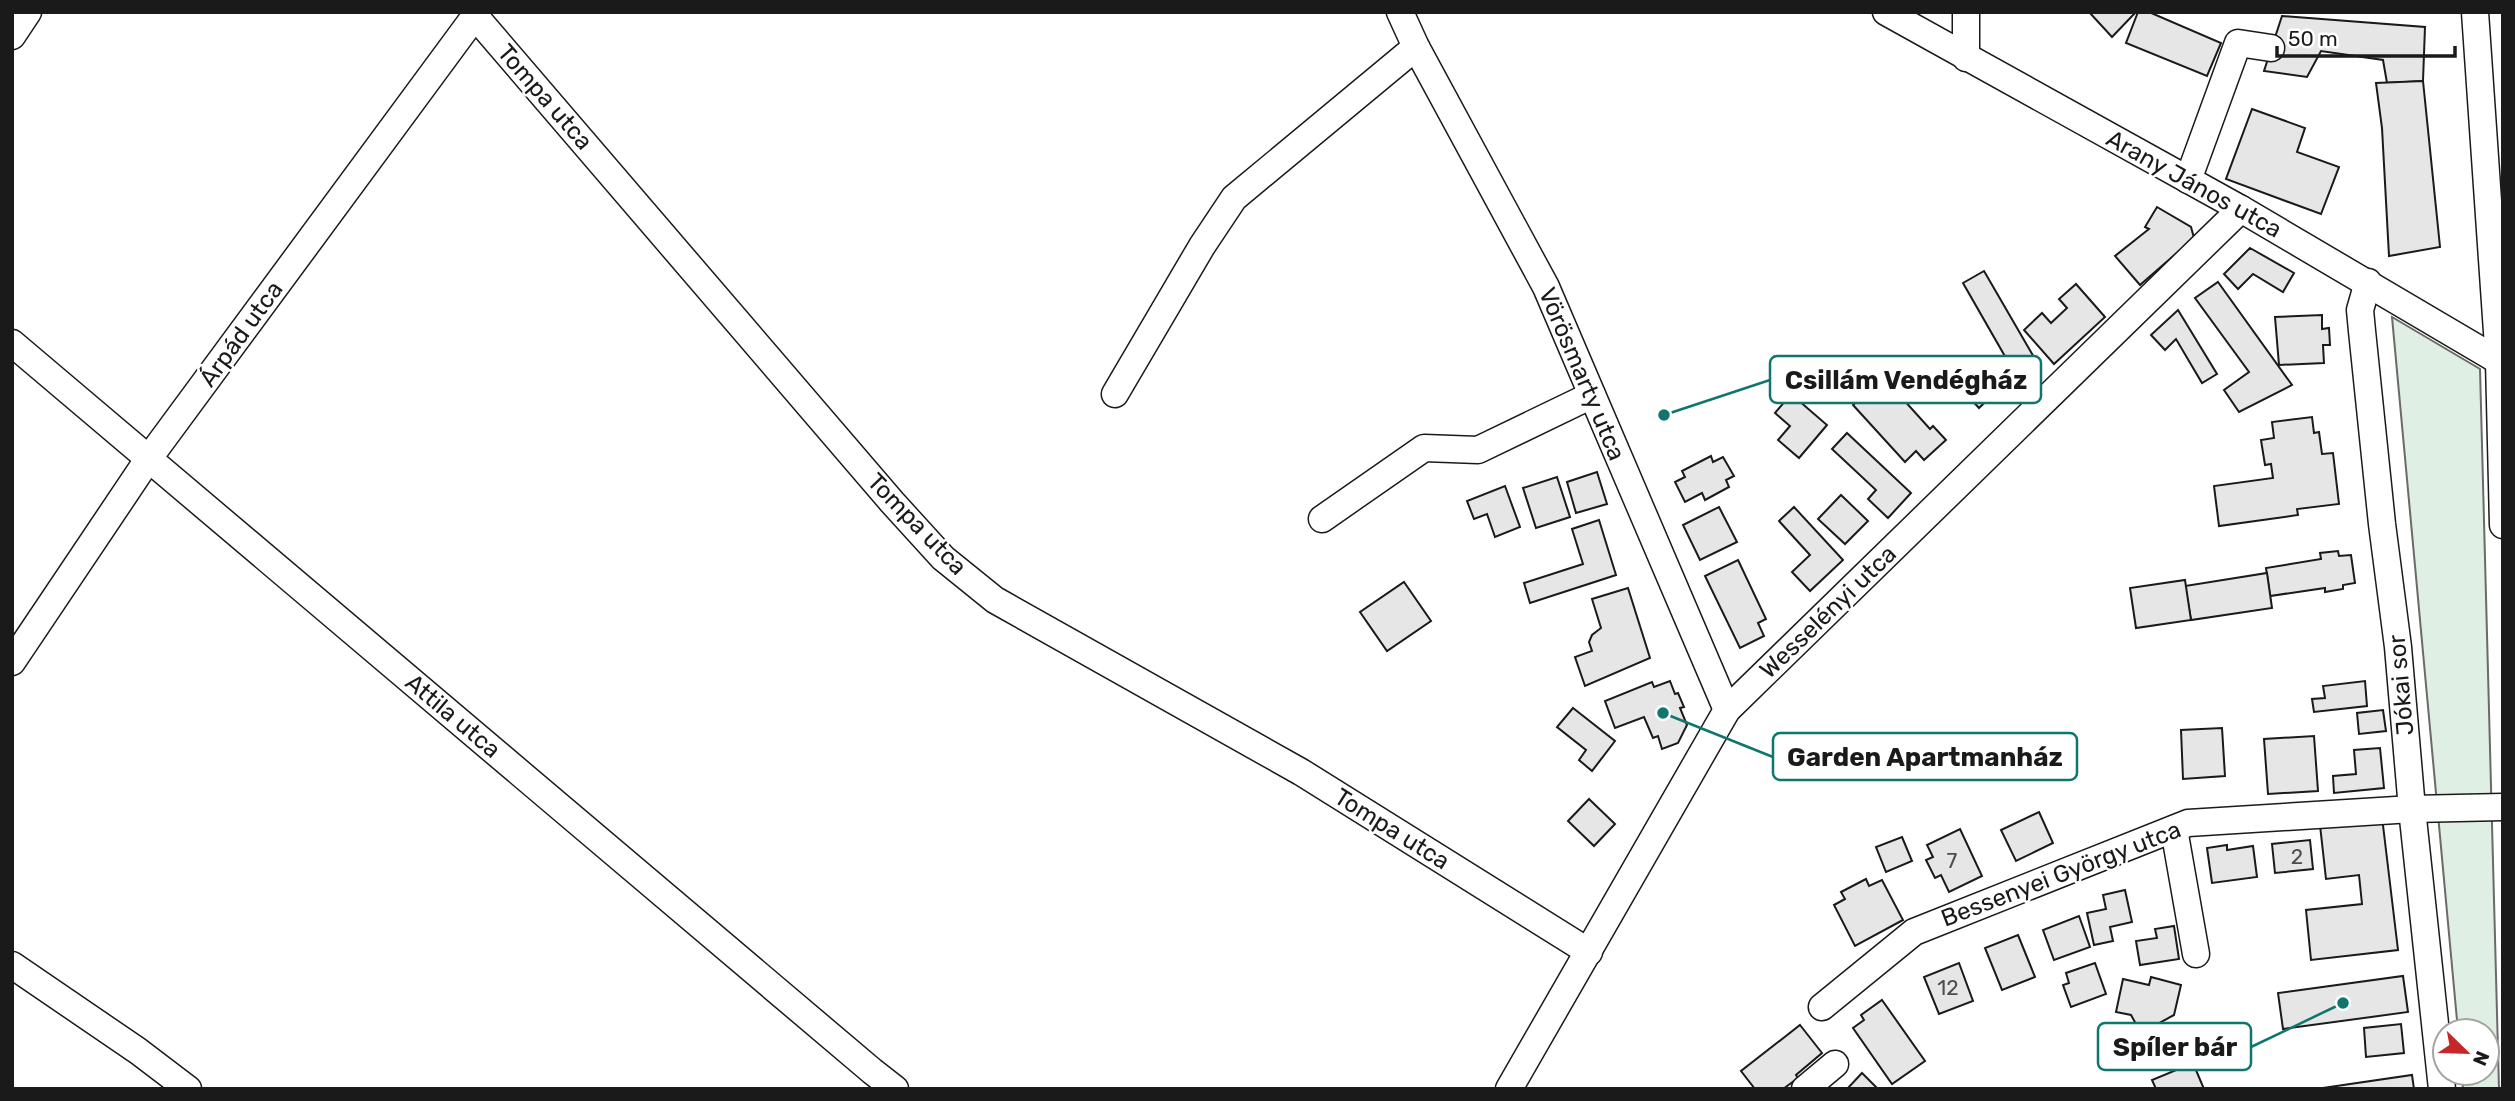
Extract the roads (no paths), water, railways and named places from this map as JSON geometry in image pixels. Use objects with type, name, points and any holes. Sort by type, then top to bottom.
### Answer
[{"type":"street","points":[[12,36],[27,12]]},
{"type":"street","name":"Vörösmarty utca","points":[[1400,12],[1416,47],[1546,287],[1727,710]]},
{"type":"street","name":"Arany János utca","points":[[1886,12],[2241,209],[2499,361]]},
{"type":"street","points":[[1966,12],[1966,58]]},
{"type":"street","points":[[2474,12],[2494,127],[2503,525]]},
{"type":"street","name":"Árpád utca","points":[[12,662],[149,458],[477,14]]},
{"type":"street","name":"Tompa utca","points":[[477,14],[892,502],[943,558],[995,600],[1301,772],[1590,952]]},
{"type":"street","points":[[2188,180],[2238,43],[2271,48]]},
{"type":"street","points":[[1115,394],[1202,246],[1234,198],[1416,47]]},
{"type":"street","name":"Wesselényi utca","points":[[1509,1089],[1727,710],[2241,209]]},
{"type":"street","name":"Jókai sor","points":[[2368,282],[2360,310],[2398,648],[2442,1089]]},
{"type":"street","name":"Attila utca","points":[[12,343],[895,1089]]},
{"type":"street","points":[[1322,519],[1424,447],[1478,450],[1592,395]]},
{"type":"street","name":"Bessenyei György utca","points":[[1822,1007],[1914,932],[2188,824],[2412,809],[2503,807]]},
{"type":"street","points":[[2174,829],[2196,954]]},
{"type":"street","points":[[12,965],[188,1089]]},
{"type":"street","points":[[1805,1089],[1835,1064]]},
{"type":"place","name":"Csillám Vendégház","points":[[1664,415]]},
{"type":"place","name":"Garden Apartmanház","points":[[1663,713]]},
{"type":"place","name":"Spíler bár","points":[[2343,1003]]}]
